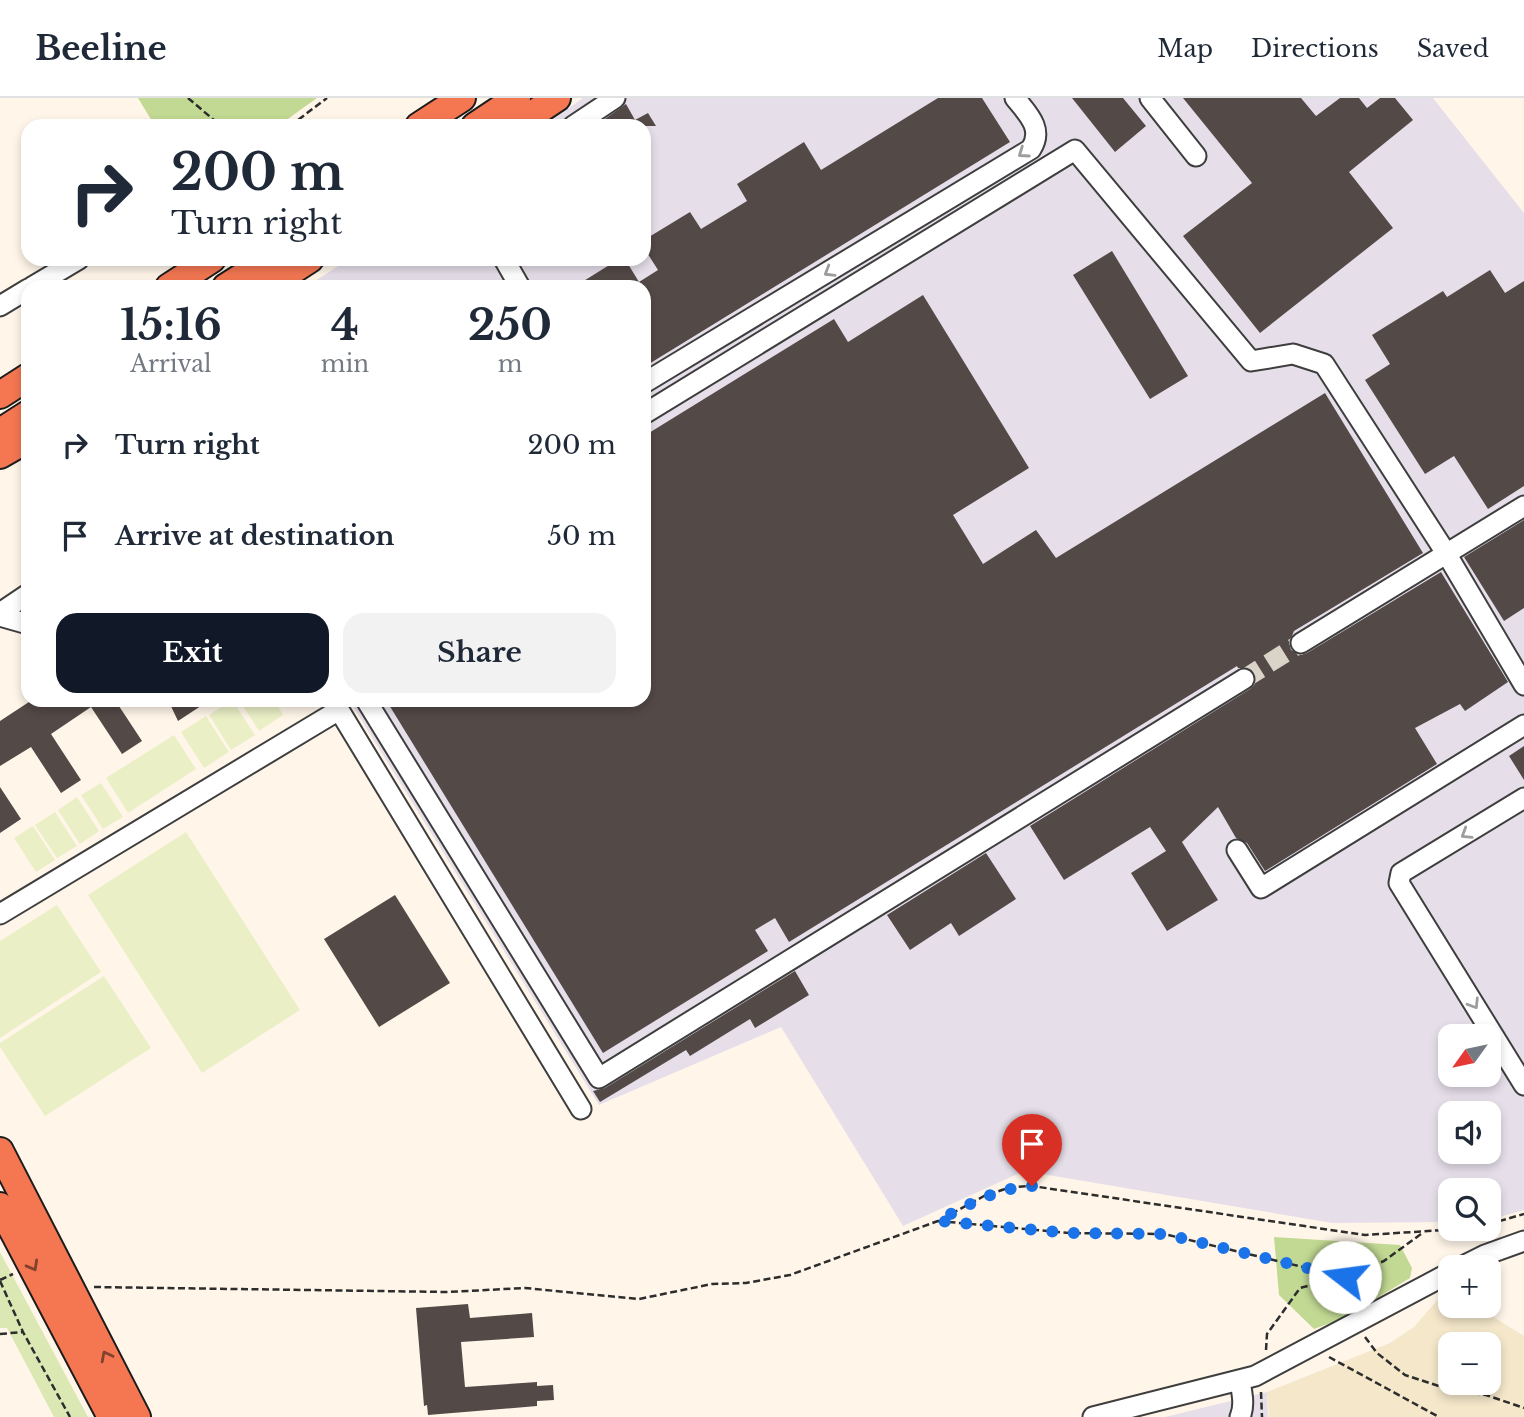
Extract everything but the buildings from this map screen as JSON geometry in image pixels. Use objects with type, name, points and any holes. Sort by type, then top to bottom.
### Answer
[{"type":"highway","points":[[430,119],[462,98]]},
{"type":"highway","points":[[486,119],[517,98]]},
{"type":"highway","points":[[526,119],[557,98]]},
{"type":"highway","points":[[180,280],[201,266]]},
{"type":"highway","points":[[237,280],[259,266]]},
{"type":"highway","points":[[278,280],[299,266]]},
{"type":"highway","points":[[0,395],[21,382]]},
{"type":"highway","points":[[0,432],[21,418]]},
{"type":"highway","points":[[0,455],[21,443]]},
{"type":"highway","points":[[0,1151],[137,1417]]},
{"type":"highway","points":[[0,1206],[111,1417]]},
{"type":"street","points":[[584,119],[615,98]]},
{"type":"street","points":[[651,379],[1031,149],[1037,136],[1036,128],[1015,98]]},
{"type":"street","points":[[1150,98],[1196,156]]},
{"type":"street","points":[[651,410],[1075,150],[1251,360],[1293,354],[1324,364],[1446,553],[1524,685]]},
{"type":"street","points":[[44,280],[67,266]]},
{"type":"street","points":[[0,306],[21,293]]},
{"type":"street","points":[[1301,643],[1524,506]]},
{"type":"street","points":[[0,615],[21,599]]},
{"type":"street","points":[[0,615],[21,622]]},
{"type":"street","points":[[370,707],[599,1078],[1244,679]]},
{"type":"street","points":[[0,914],[333,707]]},
{"type":"street","points":[[337,707],[582,1109]]},
{"type":"street","points":[[1237,850],[1261,888],[1524,725]]},
{"type":"street","points":[[1524,798],[1401,873],[1399,883],[1524,1085]]},
{"type":"street","points":[[1485,1255],[1524,1241]]},
{"type":"street","points":[[1093,1417],[1240,1381],[1266,1370],[1438,1279]]},
{"type":"street","points":[[1240,1381],[1243,1395],[1240,1417]]},
{"type":"path","points":[[188,98],[213,119]]},
{"type":"path","points":[[299,119],[327,98]]},
{"type":"path","points":[[94,1287],[448,1292],[525,1288],[639,1299],[712,1284],[746,1283],[789,1275],[938,1221],[984,1196],[1011,1187],[1032,1186],[1365,1236],[1438,1232]]},
{"type":"path","points":[[1501,1221],[1524,1214]]},
{"type":"path","points":[[938,1221],[1069,1233],[1164,1234],[1345,1277]]},
{"type":"path","points":[[1266,1370],[1267,1334],[1300,1289],[1345,1277],[1384,1261],[1423,1233]]},
{"type":"path","points":[[22,1269],[0,1281],[23,1332],[70,1417]]},
{"type":"path","points":[[1354,1323],[1377,1353],[1405,1376],[1448,1389],[1486,1395],[1524,1408]]},
{"type":"path","points":[[0,1334],[23,1332]]},
{"type":"path","points":[[1310,1346],[1439,1417]]},
{"type":"shaded area","points":[[583,98],[1433,98],[1524,213],[1524,1210],[1501,1217],[1501,1178],[1438,1178],[1438,1222],[1332,1223],[1024,1171],[903,1226],[781,1027],[599,1105],[353,707],[651,707],[651,280],[317,280],[338,266],[651,266],[651,119],[554,119]]},
{"type":"shaded area","points":[[1438,1299],[1438,1318],[1495,1318],[1524,1336],[1524,1417],[1269,1417],[1267,1392],[1390,1343],[1414,1327]]},
{"type":"shaded area","points":[[1267,1392],[1268,1417],[1165,1417]]},
{"type":"green space","points":[[138,98],[317,98],[288,119],[151,119]]},
{"type":"green space","points":[[221,707],[237,707],[255,735],[231,750],[209,715]]},
{"type":"green space","points":[[244,707],[278,707],[283,715],[259,731]]},
{"type":"green space","points":[[206,716],[229,752],[204,768],[181,732]]},
{"type":"green space","points":[[174,735],[196,769],[128,813],[106,778]]},
{"type":"green space","points":[[101,783],[123,817],[103,829],[81,795]]},
{"type":"green space","points":[[77,797],[99,831],[80,844],[58,810]]},
{"type":"green space","points":[[55,812],[77,846],[57,858],[35,825]]},
{"type":"green space","points":[[33,826],[55,860],[36,872],[14,838]]},
{"type":"green space","points":[[186,832],[300,1010],[202,1073],[88,895]]},
{"type":"green space","points":[[57,905],[101,972],[0,1038],[0,941]]},
{"type":"green space","points":[[104,976],[151,1048],[45,1116],[0,1043]]},
{"type":"green space","points":[[1274,1237],[1400,1245],[1412,1268],[1410,1278],[1344,1318],[1314,1329],[1279,1295]]},
{"type":"green space","points":[[0,1252],[88,1417],[54,1417],[7,1328],[0,1328]]},
{"type":"tunnel","points":[[1244,679],[1301,643]]},
{"type":"route","points":[[1032,1186],[1011,1187],[984,1196],[938,1221],[1069,1233],[1164,1234],[1345,1277]]}]
